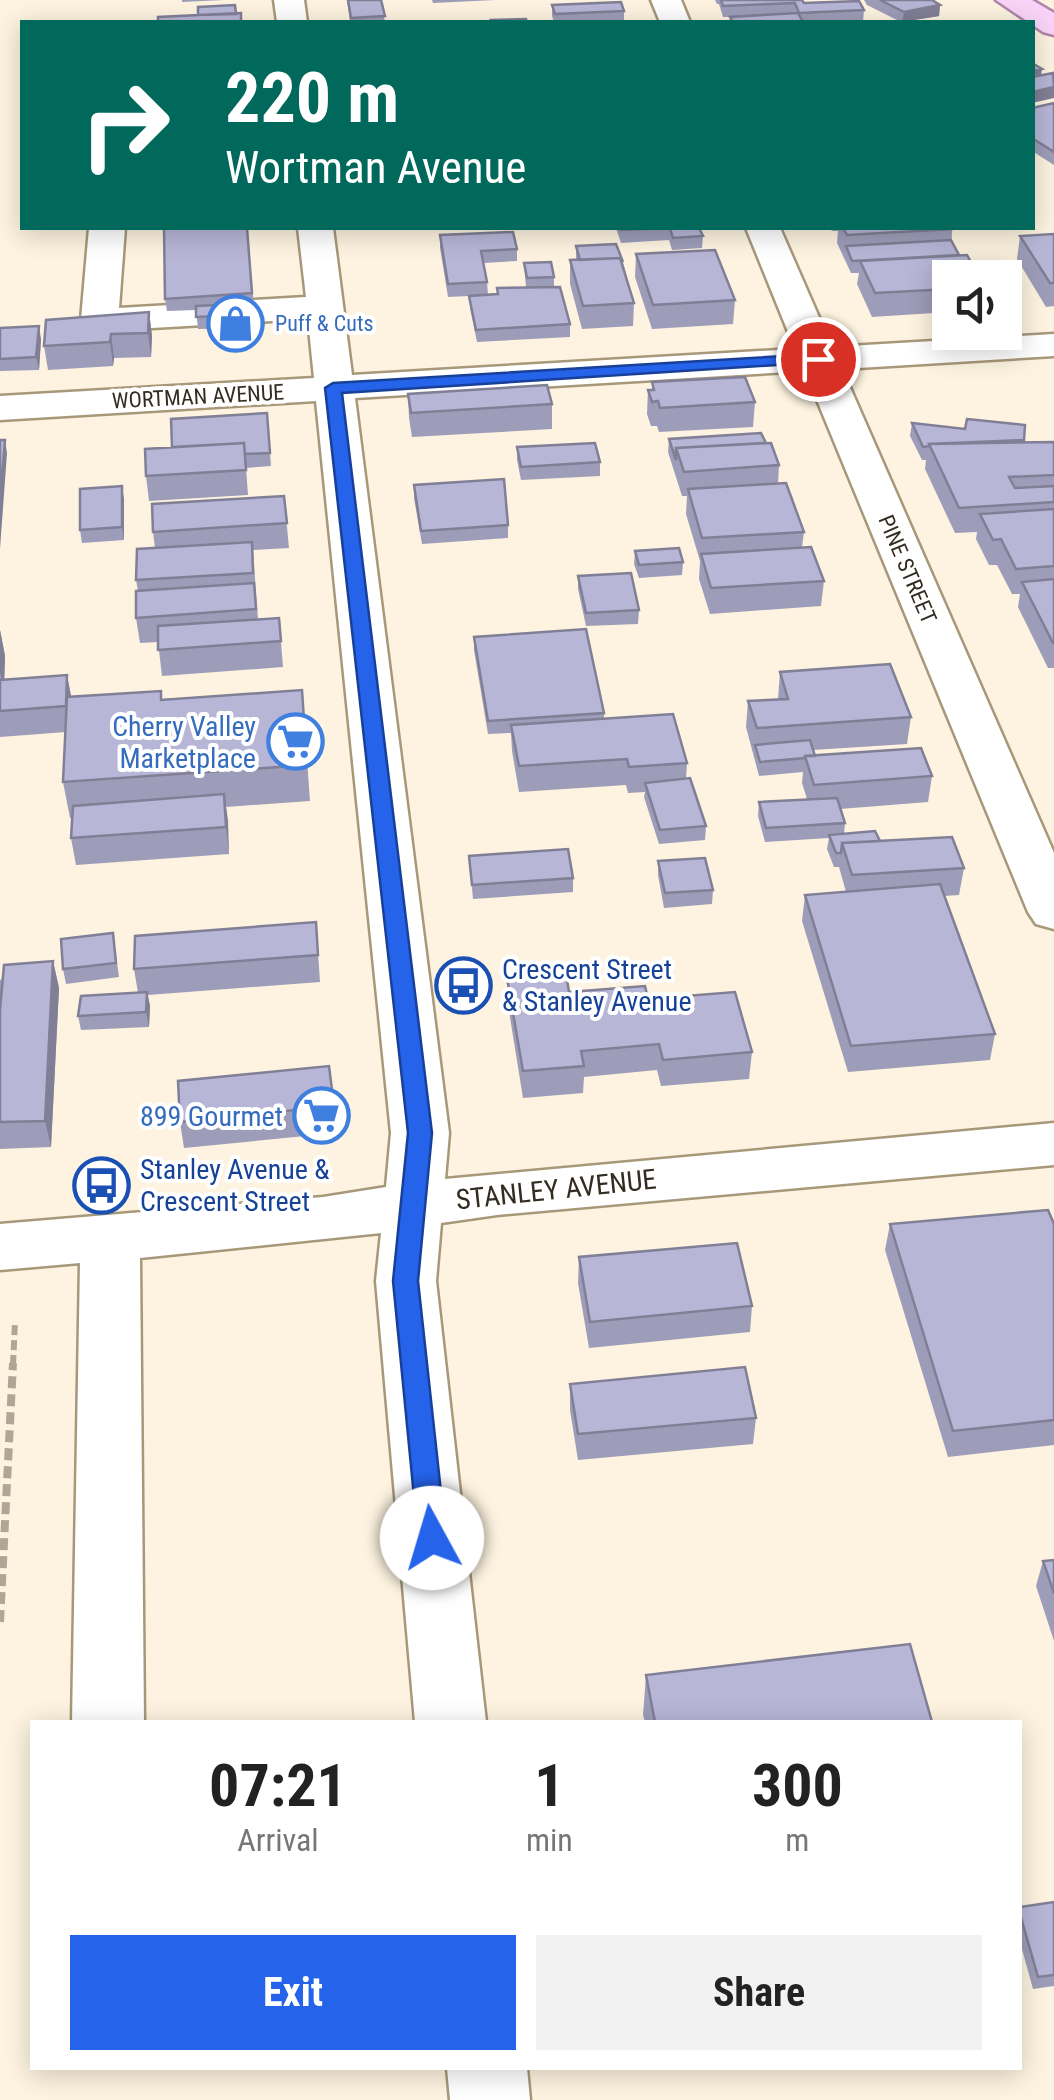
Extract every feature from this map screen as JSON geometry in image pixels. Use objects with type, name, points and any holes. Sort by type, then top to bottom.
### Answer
[{"type":"main road","points":[[1011,0],[1054,26]]},
{"type":"street","points":[[107,230],[100,320],[324,306]]},
{"type":"street","points":[[316,230],[420,1133],[406,1281],[451,1720]]},
{"type":"street","name":"PINE STREET","points":[[764,230],[1054,912]]},
{"type":"street","name":"WORTMAN AVENUE","points":[[0,408],[1054,345]]},
{"type":"street","name":"STANLEY AVENUE","points":[[0,1247],[323,1219],[496,1193],[1054,1144]]},
{"type":"street","points":[[108,1720],[110,1237]]},
{"type":"street","points":[[486,2070],[490,2100]]},
{"type":"path","points":[[0,1622],[15,1321]]},
{"type":"building","points":[[348,0],[381,0],[385,16],[351,18]]},
{"type":"building","points":[[721,0],[859,1],[864,10],[799,13],[795,3],[723,6]]},
{"type":"building","points":[[880,0],[932,0],[940,5],[904,12]]},
{"type":"building","points":[[621,2],[624,11],[555,14],[552,5]]},
{"type":"building","points":[[235,5],[236,14],[198,15],[198,7]]},
{"type":"building","points":[[241,13],[241,20],[158,17]]},
{"type":"building","points":[[798,13],[802,20],[732,20],[730,17]]},
{"type":"building","points":[[1053,73],[1054,87],[1035,91],[1035,76]]},
{"type":"building","points":[[1054,103],[1054,152],[1035,140],[1035,107]]},
{"type":"building","points":[[164,230],[247,230],[252,293],[165,299]]},
{"type":"building","points":[[671,230],[700,230],[703,236],[673,238]]},
{"type":"building","points":[[844,230],[934,230],[847,235]]},
{"type":"building","points":[[513,232],[517,249],[481,251],[487,282],[448,284],[440,235]]},
{"type":"building","points":[[1054,234],[1054,283],[1050,283],[1020,236]]},
{"type":"building","points":[[951,240],[959,255],[852,261],[846,246]]},
{"type":"building","points":[[616,244],[623,262],[620,258],[580,260],[576,246]]},
{"type":"building","points":[[715,250],[735,300],[653,305],[636,254]]},
{"type":"building","points":[[967,255],[970,260],[932,260],[932,290],[875,293],[860,261]]},
{"type":"building","points":[[620,258],[634,303],[583,306],[570,260]]},
{"type":"building","points":[[551,262],[554,277],[527,278],[524,263]]},
{"type":"building","points":[[560,287],[570,324],[476,330],[469,296],[498,294],[497,288]]},
{"type":"building","points":[[240,304],[240,315],[196,317],[196,306]]},
{"type":"building","points":[[149,312],[148,333],[111,334],[110,342],[44,346],[46,320]]},
{"type":"building","points":[[39,326],[36,357],[0,359],[0,328]]},
{"type":"building","points":[[745,377],[755,402],[660,408],[658,401],[652,402],[648,390],[654,390],[652,382]]},
{"type":"building","points":[[547,385],[552,404],[411,413],[408,394]]},
{"type":"building","points":[[267,413],[270,453],[245,454],[244,443],[172,447],[171,419]]},
{"type":"building","points":[[967,419],[1025,425],[1024,440],[923,447],[912,423],[965,429]]},
{"type":"building","points":[[761,433],[766,443],[676,448],[676,460],[669,439]]},
{"type":"building","points":[[0,440],[5,440],[0,502]]},
{"type":"building","points":[[1054,442],[1054,475],[1009,477],[1015,488],[1054,486],[1054,502],[959,508],[929,444]]},
{"type":"building","points":[[244,443],[246,470],[146,476],[145,449]]},
{"type":"building","points":[[595,443],[600,462],[521,467],[517,447]]},
{"type":"building","points":[[771,443],[779,465],[684,472],[676,448]]},
{"type":"building","points":[[504,479],[508,525],[421,531],[414,485]]},
{"type":"building","points":[[786,483],[804,532],[702,538],[688,489]]},
{"type":"building","points":[[122,486],[122,527],[80,530],[80,489]]},
{"type":"building","points":[[284,496],[287,523],[153,532],[152,504]]},
{"type":"building","points":[[1054,509],[1054,566],[1016,569],[1001,539],[993,540],[980,514]]},
{"type":"building","points":[[252,542],[253,573],[136,580],[137,549]]},
{"type":"building","points":[[811,547],[824,581],[711,588],[701,554]]},
{"type":"building","points":[[679,548],[683,562],[639,565],[635,551]]},
{"type":"building","points":[[631,573],[639,610],[586,613],[578,576]]},
{"type":"building","points":[[1054,579],[1054,643],[1053,643],[1022,582]]},
{"type":"building","points":[[254,583],[256,609],[136,618],[136,591]]},
{"type":"building","points":[[279,618],[281,641],[158,650],[158,626]]},
{"type":"building","points":[[586,629],[604,713],[488,721],[474,637]]},
{"type":"building","points":[[890,664],[911,717],[757,728],[748,701],[788,699],[780,672]]},
{"type":"building","points":[[67,675],[66,706],[0,711],[0,680]]},
{"type":"building","points":[[302,690],[307,765],[63,782],[67,697],[161,691],[161,700]]},
{"type":"building","points":[[673,714],[687,763],[629,767],[627,759],[519,766],[511,725]]},
{"type":"building","points":[[810,740],[815,756],[805,758],[760,762],[755,745]]},
{"type":"building","points":[[921,748],[932,776],[814,785],[805,756]]},
{"type":"building","points":[[690,778],[706,826],[660,830],[645,783]]},
{"type":"building","points":[[224,794],[226,827],[71,838],[73,806]]},
{"type":"building","points":[[837,798],[845,823],[766,828],[759,802]]},
{"type":"building","points":[[875,831],[880,841],[842,843],[841,853],[836,853],[829,835]]},
{"type":"building","points":[[952,837],[964,868],[852,875],[842,843]]},
{"type":"building","points":[[568,849],[573,878],[472,885],[469,856]]},
{"type":"building","points":[[705,858],[713,890],[665,893],[658,861]]},
{"type":"building","points":[[940,884],[995,1034],[851,1046],[805,895]]},
{"type":"building","points":[[316,922],[318,955],[134,969],[135,936]]},
{"type":"building","points":[[113,933],[116,963],[63,969],[61,939]]},
{"type":"building","points":[[53,961],[45,1121],[0,1122],[4,965]]},
{"type":"building","points":[[566,973],[569,992],[645,986],[648,999],[735,992],[752,1052],[663,1060],[659,1044],[581,1051],[584,1066],[523,1071],[507,978]]},
{"type":"building","points":[[147,992],[146,1012],[78,1016],[81,996]]},
{"type":"building","points":[[329,1066],[334,1106],[180,1122],[178,1081]]},
{"type":"building","points":[[1048,1210],[1054,1224],[1054,1420],[953,1431],[890,1224]]},
{"type":"building","points":[[737,1243],[752,1306],[590,1322],[579,1257]]},
{"type":"building","points":[[745,1367],[756,1418],[578,1434],[570,1384]]},
{"type":"building","points":[[1054,1560],[1054,1593],[1043,1561]]},
{"type":"building","points":[[910,1644],[931,1720],[655,1720],[646,1675]]},
{"type":"building","points":[[1054,1902],[1054,1975],[1038,1977],[1022,1921],[1022,1907]]},
{"type":"place","name":"Puff & Cuts","points":[[236,323]]},
{"type":"place","name":"Cherry Valley Marketplace","points":[[295,742]]},
{"type":"place","name":"Crescent Street & Stanley Avenue","points":[[463,985]]},
{"type":"place","name":"899 Gourmet","points":[[322,1116]]},
{"type":"place","name":"Stanley Avenue & Crescent Street","points":[[101,1185]]},
{"type":"route","points":[[432,1538],[406,1281],[420,1133],[333,388],[818,359]]}]
